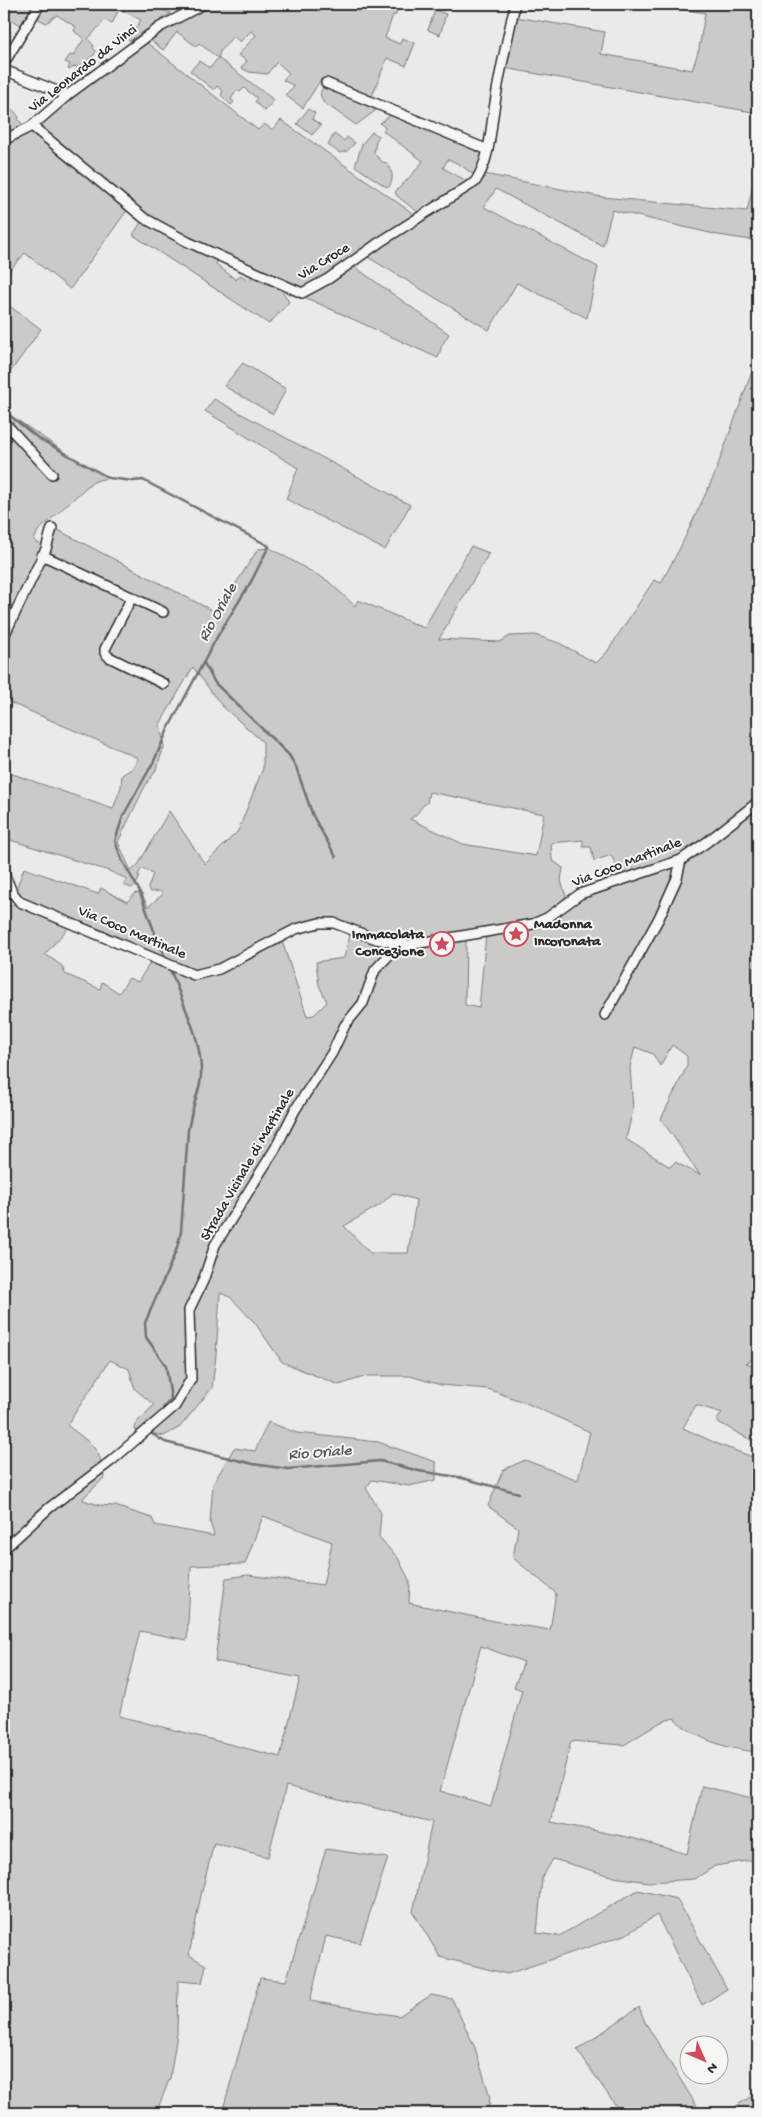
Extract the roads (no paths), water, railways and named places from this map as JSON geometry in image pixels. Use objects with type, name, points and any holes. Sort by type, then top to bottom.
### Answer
[{"type":"street","points":[[4,62],[40,4]]},
{"type":"street","name":"Via Leonardo da Vinci","points":[[4,140],[32,126],[67,96],[160,27],[204,4]]},
{"type":"street","name":"Via Croce","points":[[32,126],[144,218],[188,242],[302,293],[328,279],[380,242],[475,182],[484,169],[494,103],[515,4]]},
{"type":"street","points":[[4,70],[67,96]]},
{"type":"street","points":[[326,83],[488,150]]},
{"type":"street","points":[[4,422],[52,474]]},
{"type":"street","points":[[4,636],[42,555],[52,528]]},
{"type":"street","points":[[42,555],[163,612]]},
{"type":"street","points":[[132,597],[105,649],[105,653],[109,657],[164,684]]},
{"type":"street","name":"Via Coco Martinale","points":[[4,873],[12,892],[20,902],[75,923],[194,975],[218,969],[296,929],[319,923],[334,923],[376,938],[408,945],[533,924],[547,918],[580,894],[681,860],[758,802]]},
{"type":"street","points":[[605,1015],[659,918],[677,878],[681,860]]},
{"type":"street","name":"Strada Vicinale di Martinale","points":[[4,1549],[49,1508],[111,1461],[175,1406],[191,1379],[189,1310],[203,1281],[215,1245],[275,1149],[295,1110],[332,1053],[344,1025],[363,1003],[375,970],[392,952],[396,942]]},
{"type":"waterway","name":"Rio Oriale","points":[[4,411],[38,438],[109,478],[133,481],[143,480],[269,546],[252,580],[217,637],[168,729],[154,761],[123,816],[115,841],[122,860],[139,890],[167,961]]},
{"type":"waterway","points":[[204,663],[215,683],[289,755],[296,767],[313,816],[336,857]]},
{"type":"waterway","name":"Rio Oriale","points":[[170,968],[195,1034],[198,1047],[201,1079],[193,1109]]},
{"type":"waterway","name":"Rio Oriale","points":[[163,1408],[171,1399],[166,1366],[146,1337],[145,1323],[176,1251],[181,1232],[188,1130],[192,1111]]},
{"type":"waterway","name":"Rio Oriale","points":[[149,1432],[165,1442],[253,1464],[288,1469],[380,1461],[419,1471],[458,1477],[519,1493]]},
{"type":"place","name":"Madonna Incoronata","points":[[516,934]]},
{"type":"place","name":"Immacolata Concezione","points":[[442,944]]}]
